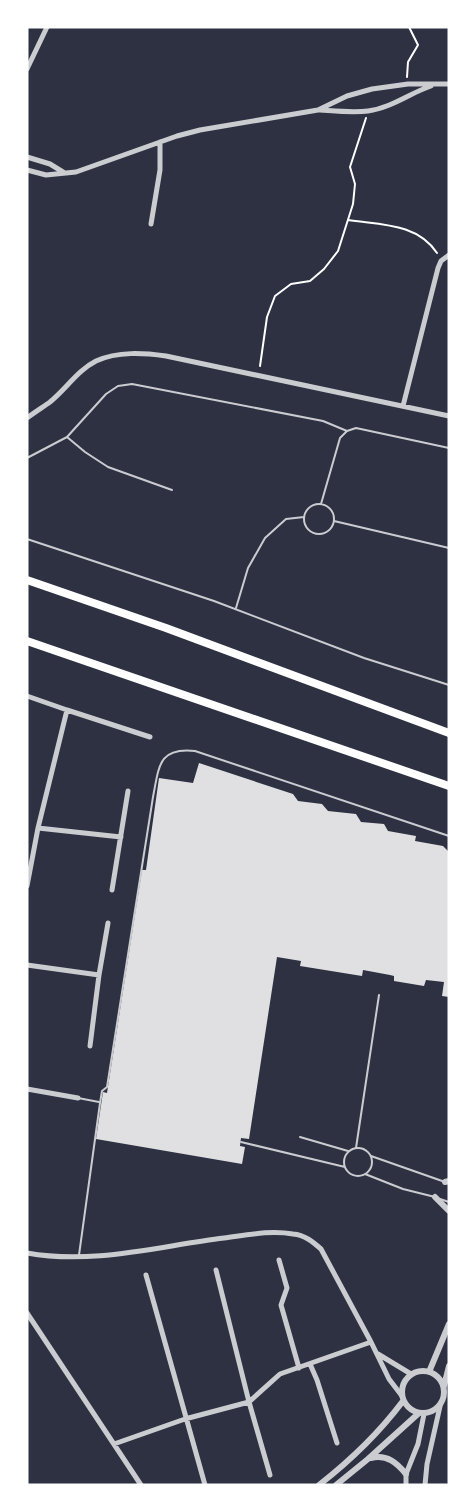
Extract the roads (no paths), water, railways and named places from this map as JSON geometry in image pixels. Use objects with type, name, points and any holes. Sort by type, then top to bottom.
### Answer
[{"type":"main road","points":[[27,580],[166,628],[449,733]]},
{"type":"main road","points":[[27,641],[449,786]]},
{"type":"street","points":[[27,69],[47,27]]},
{"type":"street","points":[[27,170],[46,175],[76,172],[200,130],[318,110],[369,111],[393,104],[416,92],[439,84]]},
{"type":"street","points":[[318,110],[347,96],[372,89],[449,84]]},
{"type":"street","points":[[151,224],[160,170],[160,142]]},
{"type":"street","points":[[27,157],[50,164],[64,173]]},
{"type":"street","points":[[403,406],[438,268],[441,261],[449,255]]},
{"type":"street","points":[[28,415],[51,401],[78,375],[96,362],[142,353],[449,416]]},
{"type":"street","points":[[27,696],[150,737]]},
{"type":"street","points":[[27,884],[38,828],[67,710]]},
{"type":"street","points":[[112,890],[128,791]]},
{"type":"street","points":[[38,828],[121,837]]},
{"type":"street","points":[[90,1046],[108,923]]},
{"type":"street","points":[[27,965],[99,975]]},
{"type":"street","points":[[27,1089],[78,1098]]},
{"type":"street","points":[[435,1197],[449,1211]]},
{"type":"street","points":[[27,1253],[47,1257],[78,1258],[272,1232],[296,1234],[311,1240],[321,1249],[389,1379],[410,1409],[421,1413],[431,1412],[441,1402]]},
{"type":"street","points":[[279,1260],[287,1288],[281,1305],[299,1368]]},
{"type":"street","points":[[216,1270],[270,1475]]},
{"type":"street","points":[[146,1275],[205,1485]]},
{"type":"street","points":[[27,1313],[141,1485]]},
{"type":"street","points":[[429,1372],[449,1324]]},
{"type":"street","points":[[114,1444],[185,1419],[249,1402],[280,1374],[371,1342]]},
{"type":"street","points":[[377,1353],[411,1374]]},
{"type":"street","points":[[310,1364],[337,1443]]},
{"type":"street","points":[[425,1485],[427,1464],[449,1366]]},
{"type":"street","points":[[319,1485],[346,1464],[373,1437],[403,1399],[403,1384],[411,1374],[429,1372],[439,1378],[444,1388]]},
{"type":"street","points":[[336,1485],[421,1413]]},
{"type":"street","points":[[406,1485],[406,1474],[418,1444],[421,1413]]},
{"type":"street","points":[[368,1459],[377,1457],[392,1460],[406,1474]]},
{"type":"lane","points":[[27,458],[67,437],[106,394],[118,386],[132,384],[322,421],[347,431]]},
{"type":"lane","points":[[321,504],[340,438],[347,431],[356,428],[449,448]]},
{"type":"lane","points":[[67,437],[108,467],[172,490]]},
{"type":"lane","points":[[321,504],[331,510],[334,521],[328,531],[317,534],[307,528],[304,517],[310,507],[321,504]]},
{"type":"lane","points":[[236,608],[248,568],[265,538],[286,519],[304,517]]},
{"type":"lane","points":[[334,521],[449,548]]},
{"type":"lane","points":[[27,539],[236,608],[364,658],[449,685]]},
{"type":"lane","points":[[78,1258],[100,1102],[102,1091],[107,1087],[156,782],[161,762],[167,754],[178,750],[195,751],[449,836]]},
{"type":"lane","points":[[356,1148],[379,995]]},
{"type":"lane","points":[[78,1098],[100,1102]]},
{"type":"lane","points":[[300,1137],[348,1151],[356,1148],[365,1150],[371,1156],[448,1182]]},
{"type":"lane","points":[[241,1142],[345,1167]]},
{"type":"lane","points":[[348,1151],[344,1159],[345,1167],[351,1174],[361,1176],[365,1174],[371,1166],[371,1156]]},
{"type":"lane","points":[[365,1174],[449,1202]]}]
